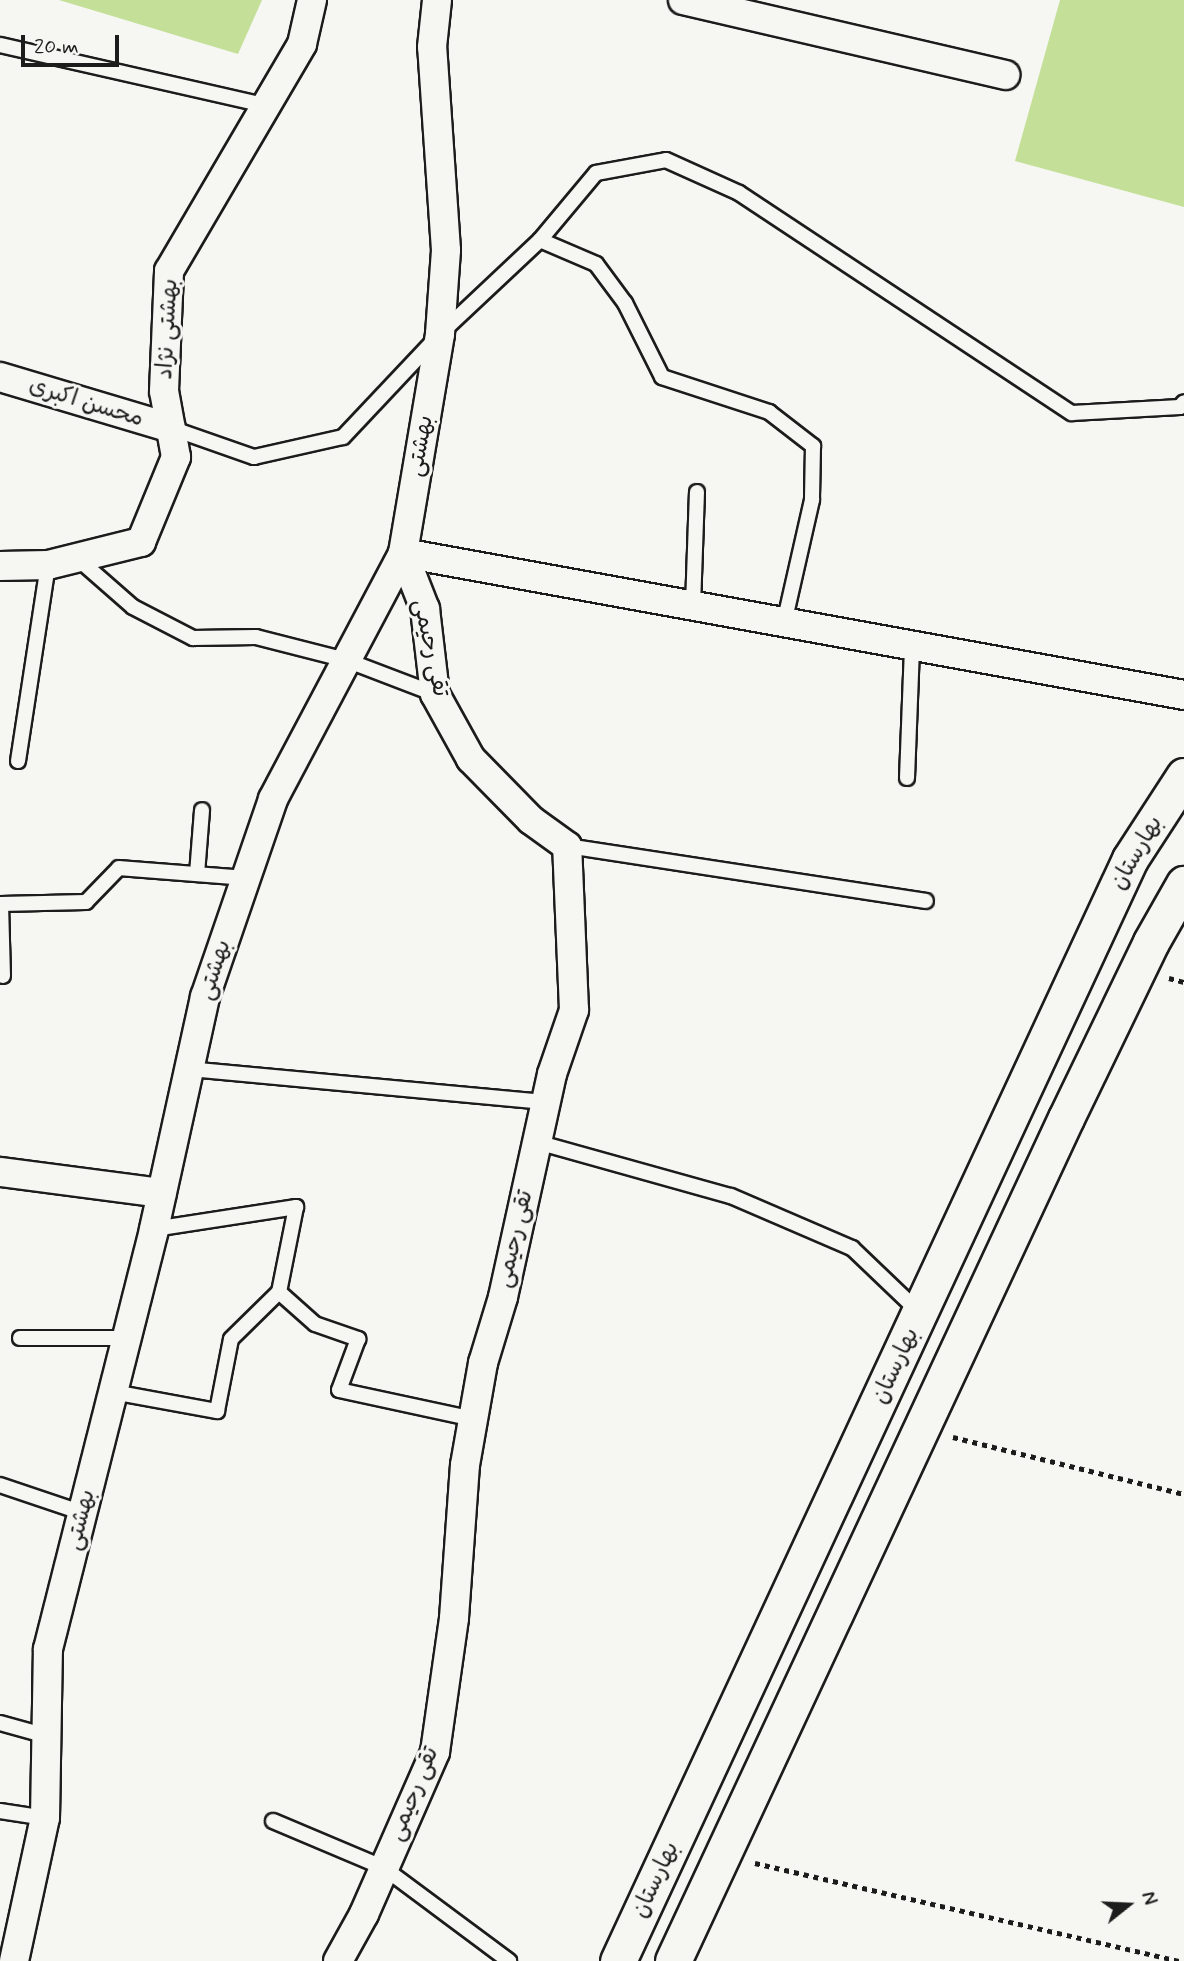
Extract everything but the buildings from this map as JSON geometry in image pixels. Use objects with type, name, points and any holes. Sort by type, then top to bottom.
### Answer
[{"type":"street","name":"بهشتی نژاد","points":[[0,566],[48,565],[141,542],[176,457],[164,391],[169,271],[302,44],[312,0]]},
{"type":"street","name":"بهشتی","points":[[14,1961],[45,1818],[43,1735],[48,1649],[154,1229],[205,997],[273,799],[403,553],[440,334],[446,250],[432,47],[437,0]]},
{"type":"street","points":[[682,0],[1005,75]]},
{"type":"street","name":"محسن اکبری","points":[[0,377],[171,428]]},
{"type":"street","points":[[403,553],[1184,695]]},
{"type":"street","name":"تقی رحیمی","points":[[338,1961],[384,1868],[435,1752],[473,1419],[545,1102],[574,1010],[567,846],[531,820],[471,759],[435,694],[425,609],[403,553]]},
{"type":"street","name":"بهارستان","points":[[618,1961],[1130,859],[1184,776]]},
{"type":"street","points":[[673,1961],[1151,942],[1184,884]]},
{"type":"street","points":[[0,1172],[162,1193]]},
{"type":"street","points":[[920,1313],[965,1335]]},
{"type":"lane","points":[[0,45],[268,106]]},
{"type":"lane","points":[[171,428],[254,457],[343,438],[440,334],[540,240],[596,173],[666,160],[739,193],[1072,413],[1180,407],[1184,402]]},
{"type":"lane","points":[[540,240],[596,264],[625,303],[662,377],[769,412],[813,446],[812,500],[784,623]]},
{"type":"lane","points":[[693,606],[696,492]]},
{"type":"lane","points":[[76,558],[133,607],[193,638],[256,637],[346,660],[435,694]]},
{"type":"lane","points":[[19,761],[48,565]]},
{"type":"lane","points":[[907,778],[912,646]]},
{"type":"lane","points":[[197,874],[202,810]]},
{"type":"lane","points":[[567,846],[926,901]]},
{"type":"lane","points":[[3,976],[2,904],[86,902],[119,868],[246,878]]},
{"type":"lane","points":[[189,1069],[545,1102]]},
{"type":"lane","points":[[537,1142],[731,1196],[852,1248],[920,1313]]},
{"type":"lane","points":[[113,1392],[217,1410],[232,1339],[279,1292],[296,1207],[154,1229]]},
{"type":"lane","points":[[279,1292],[315,1324],[358,1339],[339,1390],[473,1419]]},
{"type":"lane","points":[[20,1338],[127,1338]]},
{"type":"lane","points":[[0,1485],[83,1513]]},
{"type":"lane","points":[[0,1723],[43,1735]]},
{"type":"lane","points":[[0,1811],[45,1818]]},
{"type":"lane","points":[[273,1821],[384,1868],[509,1961]]},
{"type":"path","points":[[922,1429],[1184,1494]]},
{"type":"path","points":[[723,1855],[1180,1961]]},
{"type":"green space","points":[[59,0],[262,0],[238,54]]},
{"type":"green space","points":[[1060,0],[1184,0],[1184,207],[1015,161]]}]
